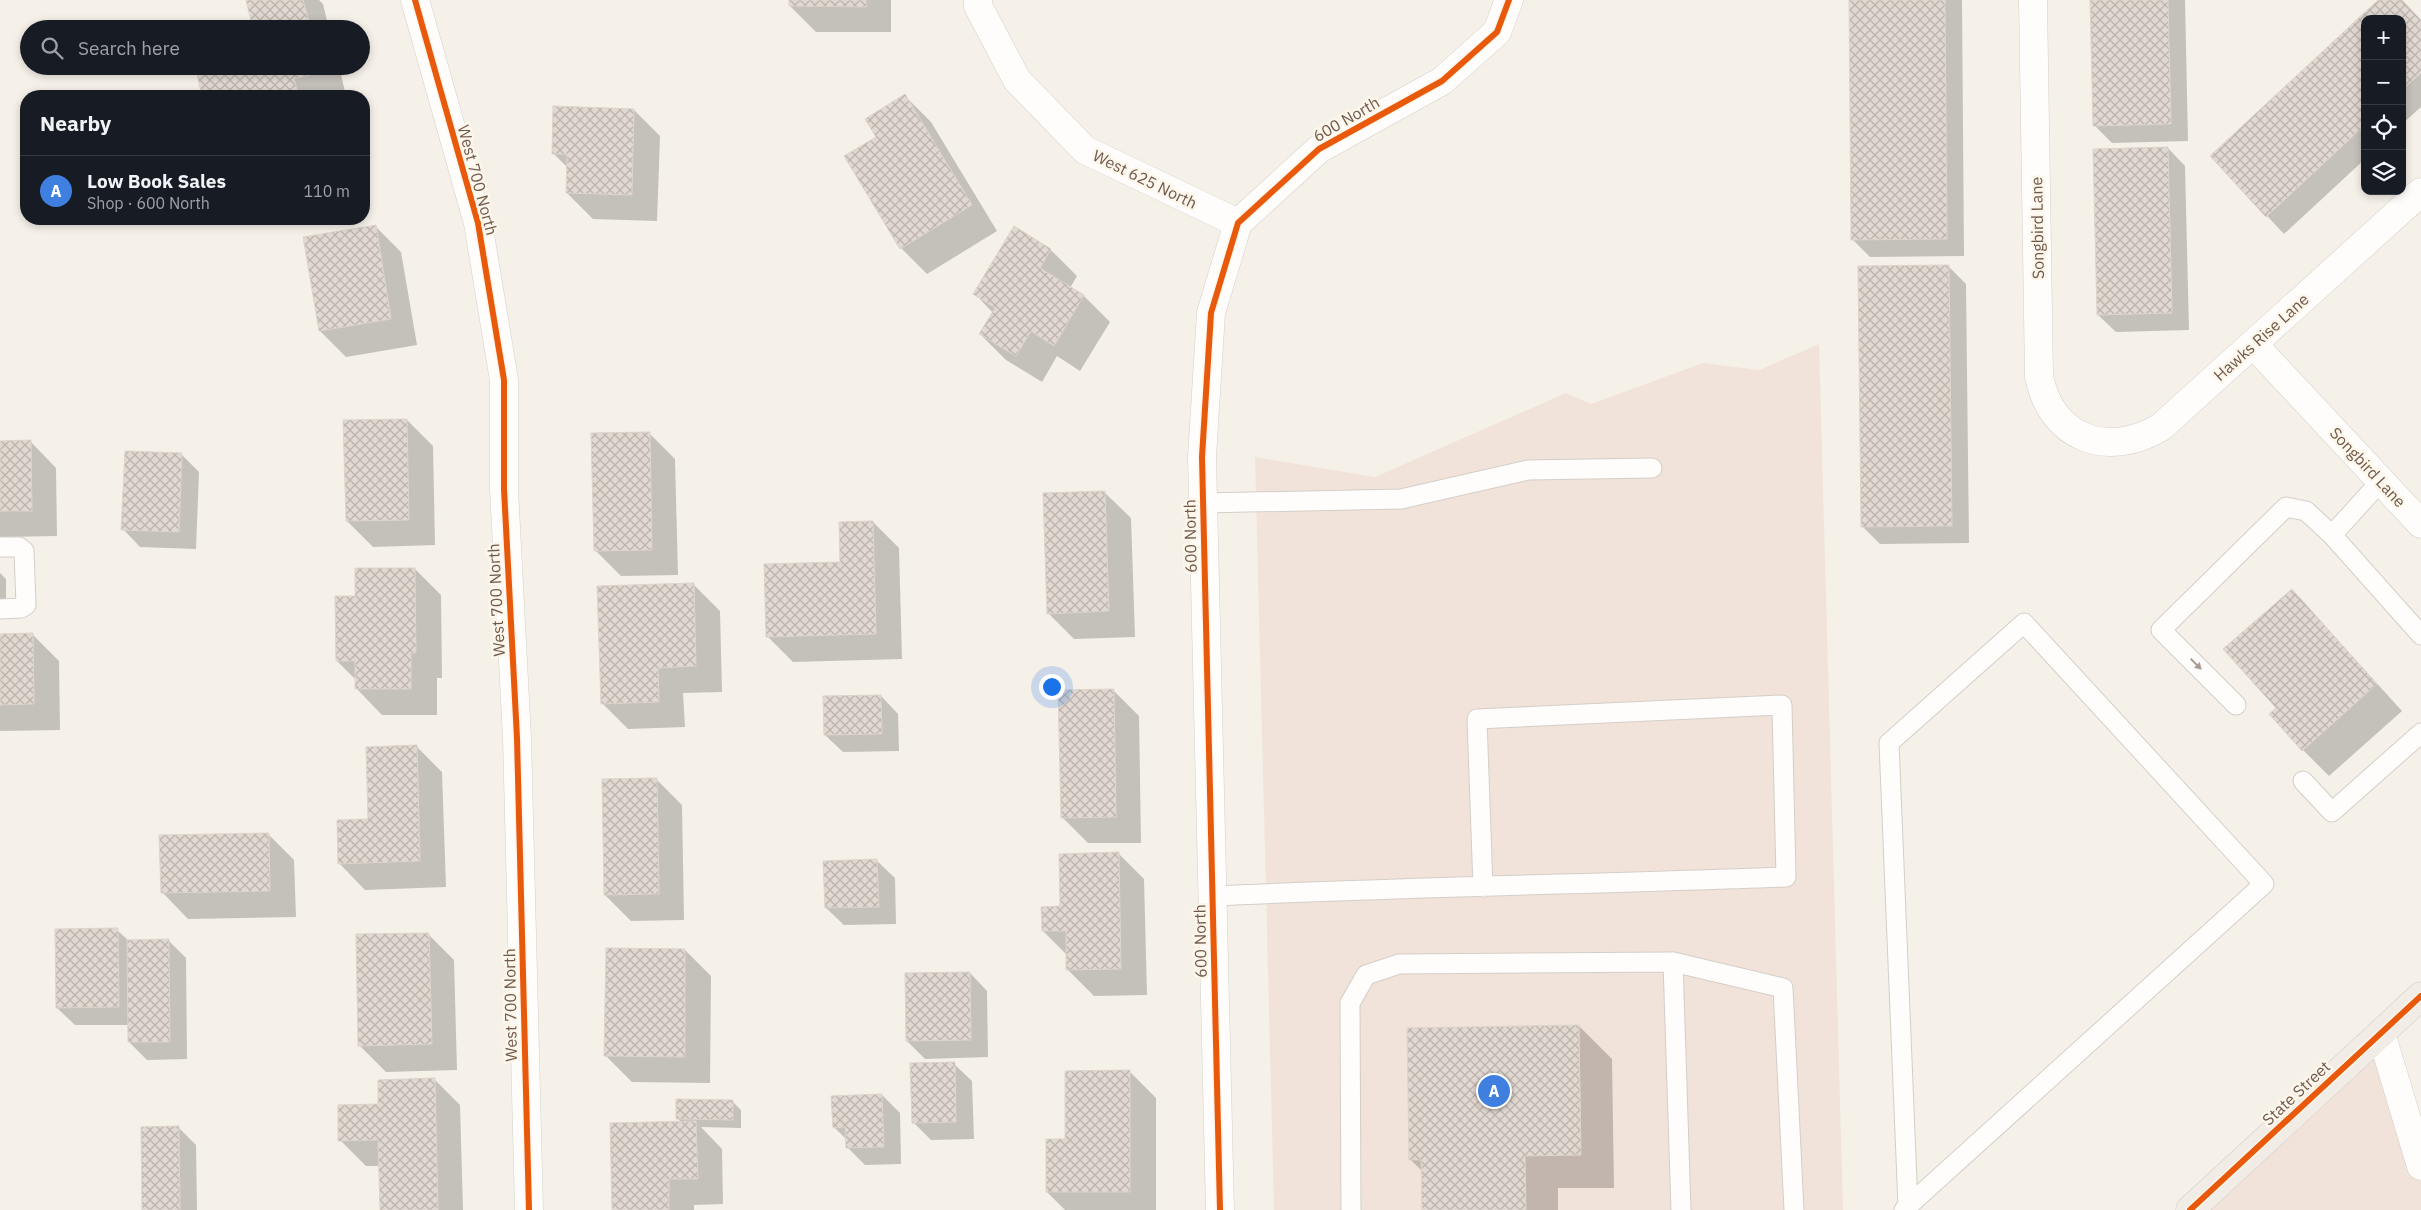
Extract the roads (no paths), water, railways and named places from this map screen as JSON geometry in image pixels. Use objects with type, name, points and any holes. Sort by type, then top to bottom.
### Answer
[{"type":"main road","name":"State Street","points":[[2190,1210],[2421,996]]},
{"type":"street","name":"West 700 North","points":[[415,0],[478,223],[504,380],[504,489],[517,738],[529,1210]]},
{"type":"street","name":"West 625 North","points":[[978,0],[978,6],[1017,80],[1085,150],[1238,223]]},
{"type":"street","name":"600 North","points":[[1220,1210],[1202,457],[1211,313],[1238,223],[1319,149],[1442,81],[1497,32],[1509,0]]},
{"type":"street","name":"Songbird Lane","points":[[2033,0],[2039,376],[2042,392],[2051,409],[2061,421],[2084,438]]},
{"type":"street","name":"Hawks Rise Lane","points":[[2084,438],[2114,444],[2144,437],[2161,427],[2254,345],[2421,192]]},
{"type":"street","name":"Songbird Lane","points":[[2254,345],[2421,524]]},
{"type":"street","points":[[2381,1033],[2421,1166]]},
{"type":"lane","points":[[1203,502],[1402,499],[1528,470],[1652,468]]},
{"type":"lane","points":[[2332,535],[2381,481]]},
{"type":"lane","points":[[2236,705],[2161,630],[2286,507],[2306,511],[2332,535],[2421,635]]},
{"type":"lane","points":[[0,548],[19,547],[24,551],[26,605],[21,608],[0,609]]},
{"type":"lane","points":[[2024,623],[2264,884],[1906,1208],[1889,743],[2024,623]]},
{"type":"lane","points":[[1212,896],[1786,877],[1782,705],[1477,719],[1483,887]]},
{"type":"lane","points":[[2303,781],[2332,812],[2421,733]]},
{"type":"lane","points":[[1351,1210],[1350,1003],[1366,975],[1399,964],[1673,962],[1783,988],[1794,1210]]},
{"type":"lane","points":[[1673,962],[1681,1210]]},
{"type":"place","name":"Low Book Sales","points":[[1494,1091]]}]
